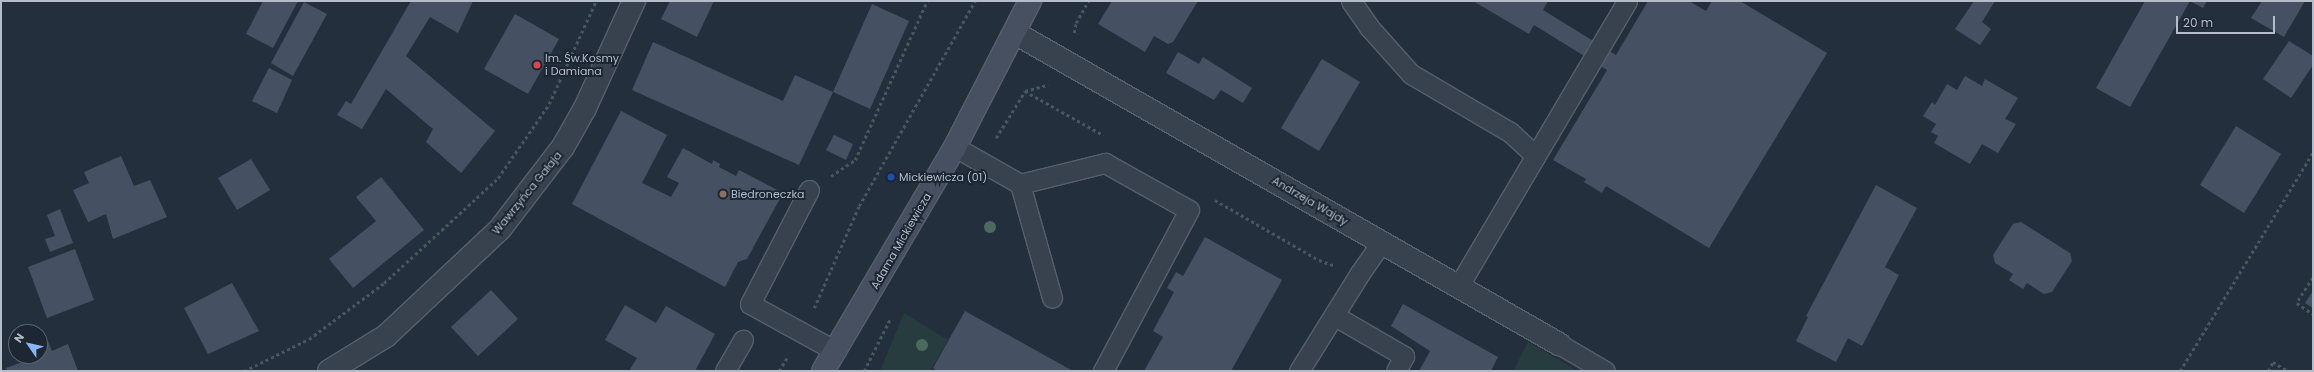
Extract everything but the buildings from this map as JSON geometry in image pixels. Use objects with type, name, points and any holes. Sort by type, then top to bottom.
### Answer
[{"type":"street","name":"Wawrzyńca Gałaja","points":[[328,371],[386,336],[505,223],[563,147],[585,108],[634,1]]},
{"type":"street","name":"Adama Mickiewicza","points":[[823,371],[955,147],[1015,33],[1030,1]]},
{"type":"street","name":"Andrzeja Wajdy","points":[[1015,33],[1559,344]]},
{"type":"lane","points":[[1351,1],[1369,27],[1411,74],[1510,132],[1536,156]]},
{"type":"lane","points":[[1458,286],[1627,1]]},
{"type":"lane","points":[[955,147],[1020,184],[1105,163],[1188,210],[1103,371]]},
{"type":"lane","points":[[1020,184],[1052,298]]},
{"type":"lane","points":[[809,190],[750,304],[836,351]]},
{"type":"lane","points":[[1299,371],[1335,316],[1360,272],[1382,242]]},
{"type":"lane","points":[[1335,316],[1404,356],[1396,371]]},
{"type":"lane","points":[[725,371],[743,340]]},
{"type":"lane","name":"Andrzeja Wajdy","points":[[1559,344],[1605,371]]},
{"type":"path","points":[[244,371],[309,339],[384,283],[498,178],[549,104],[596,1]]},
{"type":"path","points":[[855,160],[927,1]]},
{"type":"path","points":[[779,371],[802,333],[859,206],[975,1]]},
{"type":"path","points":[[1076,38],[1076,23],[1088,1]]},
{"type":"path","points":[[980,162],[1025,91],[1056,83]]},
{"type":"path","points":[[1025,91],[1109,139]]},
{"type":"path","points":[[2180,371],[2313,152]]},
{"type":"path","points":[[1211,198],[1319,260],[1360,272]]},
{"type":"path","points":[[2313,278],[2297,303],[2313,314]]},
{"type":"path","points":[[864,371],[894,310]]},
{"type":"path","points":[[2268,371],[2273,362],[2288,371]]},
{"type":"green space","points":[[904,313],[948,340],[930,371],[880,371]]},
{"type":"green space","points":[[1528,342],[1578,371],[1513,371]]},
{"type":"place","name":"Im. Św.Kosmy i Damiana","points":[[537,65]]},
{"type":"place","name":"Mickiewicza (01)","points":[[891,177]]},
{"type":"place","name":"Biedroneczka","points":[[723,194]]}]
